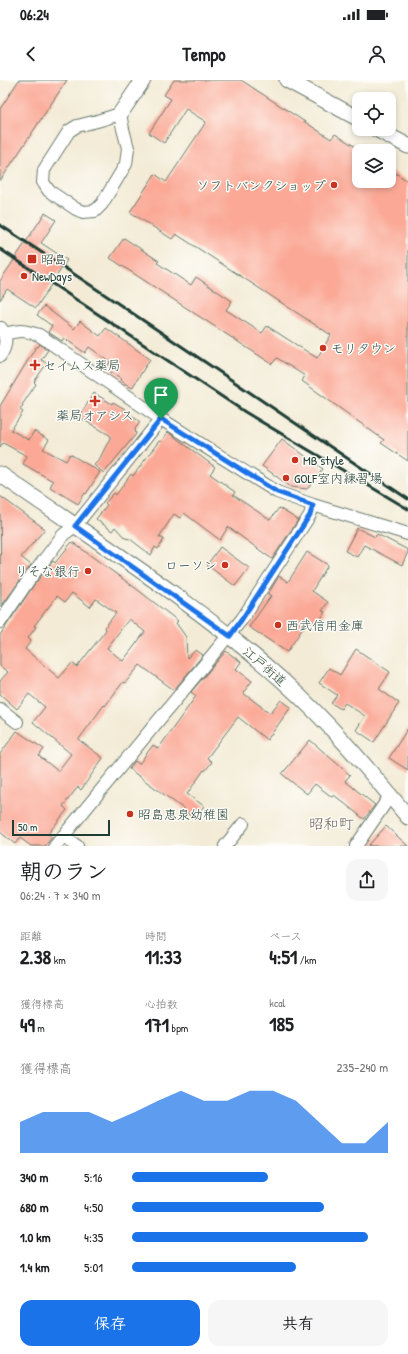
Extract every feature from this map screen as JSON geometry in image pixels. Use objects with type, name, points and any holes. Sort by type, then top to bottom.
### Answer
[{"type":"street","points":[[120,114],[128,148],[126,164],[102,204],[94,210],[83,212],[49,191],[43,182],[44,170],[69,131],[77,126],[120,114],[143,80]]},
{"type":"street","points":[[287,80],[352,115]]},
{"type":"street","points":[[389,136],[408,146]]},
{"type":"street","points":[[0,356],[5,349],[6,342],[2,331],[19,330],[39,335],[161,419],[277,492],[313,505],[408,534]]},
{"type":"street","points":[[0,622],[28,580],[63,535],[75,526],[161,419]]},
{"type":"street","name":"江戸街道","points":[[0,474],[230,636],[285,682],[345,744],[408,817]]},
{"type":"street","points":[[77,846],[59,841],[230,636],[310,515],[313,505]]},
{"type":"street","points":[[0,709],[17,722]]},
{"type":"street","points":[[356,846],[390,796]]},
{"type":"street","points":[[225,846],[243,824]]},
{"type":"building","points":[[19,80],[67,80],[0,181],[0,109]]},
{"type":"building","name":"モリタウン","points":[[174,80],[241,80],[331,139],[335,134],[352,145],[352,188],[396,188],[396,173],[408,181],[408,461],[381,443],[384,440],[302,381],[305,376],[277,358],[272,364],[110,258],[124,238],[159,261],[157,263],[191,285],[196,277],[232,301],[226,310],[262,333],[267,326],[317,358],[331,335],[176,234],[172,239],[130,212],[155,174],[166,182],[206,122],[186,109],[164,143],[149,133],[171,99],[164,95]]},
{"type":"building","points":[[45,213],[56,220],[41,243],[67,260],[36,308],[7,289],[0,300],[0,281]]},
{"type":"building","points":[[44,306],[74,329],[80,321],[100,336],[106,328],[150,359],[132,388],[120,380],[121,378],[106,369],[110,362],[89,347],[85,353],[64,338],[62,341],[48,332],[52,326],[37,315]]},
{"type":"building","points":[[40,344],[48,350],[41,360],[47,363],[34,382],[36,384],[20,410],[23,412],[11,430],[29,440],[34,431],[49,440],[43,449],[66,461],[70,454],[100,472],[78,504],[50,487],[53,481],[23,464],[27,456],[3,443],[0,447],[0,406],[36,347]]},
{"type":"building","points":[[94,393],[112,404],[113,402],[125,409],[124,410],[140,422],[135,429],[136,434],[104,473],[94,465],[99,460],[111,436],[79,417]]},
{"type":"building","points":[[168,432],[215,467],[210,474],[235,492],[233,495],[270,520],[279,508],[298,520],[272,559],[228,527],[220,540],[184,513],[180,518],[174,514],[159,537],[164,539],[158,549],[155,547],[151,555],[130,539],[125,538],[115,527],[112,531],[96,519],[107,505],[105,503],[114,493],[116,495],[131,474],[133,476],[159,441],[161,442]]},
{"type":"building","points":[[282,439],[323,469],[307,489],[291,487],[262,466]]},
{"type":"building","points":[[0,496],[45,529],[21,557],[31,565],[1,607]]},
{"type":"building","points":[[357,528],[375,537],[377,534],[408,550],[402,565],[364,545],[357,557],[345,551]]},
{"type":"building","points":[[72,542],[178,621],[176,623],[186,637],[187,658],[196,650],[203,655],[174,690],[140,665],[125,683],[123,682],[79,739],[103,758],[81,790],[78,787],[63,806],[67,810],[48,834],[52,837],[45,846],[31,846],[20,838],[15,844],[0,832],[0,754],[17,731],[44,749],[39,756],[58,771],[71,754],[33,722],[45,707],[29,694],[17,709],[0,694],[0,681],[8,672],[0,666],[0,635],[34,585],[53,561],[55,563]],"holes":[[[72,593],[90,607],[96,599],[116,613],[105,627],[106,630],[77,667],[72,663],[59,678],[25,649],[31,641],[28,638],[36,627],[34,626],[57,596],[65,602]],[[129,619],[145,632],[123,661],[107,648]]]},
{"type":"building","points":[[220,547],[249,568],[235,586],[207,565]]},
{"type":"building","points":[[307,552],[328,565],[312,591],[328,602],[322,611],[325,612],[317,624],[309,619],[287,652],[249,627],[271,596],[268,594],[279,576],[288,582]]},
{"type":"building","points":[[356,649],[390,672],[379,689],[399,703],[374,742],[356,730],[365,716],[345,703],[341,709],[331,703],[337,695],[319,683],[329,668],[340,675]]},
{"type":"building","points":[[226,651],[241,662],[236,669],[252,681],[243,693],[270,713],[281,700],[291,707],[267,740],[238,717],[207,758],[212,762],[205,771],[204,770],[187,794],[204,806],[195,819],[183,810],[184,809],[129,769],[135,761],[139,764],[153,745],[158,749],[196,696],[191,692]]},
{"type":"building","points":[[408,728],[408,770],[389,758]]},
{"type":"building","points":[[310,740],[350,775],[345,781],[375,805],[364,819],[334,795],[332,797],[315,784],[307,794],[282,774]]},
{"type":"building","points":[[386,826],[408,846],[368,846]]},
{"type":"railway","points":[[0,225],[408,499]]},
{"type":"railway","points":[[0,249],[245,412],[408,509]]},
{"type":"place","name":"ソフトバンクショップ","points":[[334,185]]},
{"type":"place","name":"昭島","points":[[32,259]]},
{"type":"place","name":"NewDays","points":[[24,276]]},
{"type":"place","name":"モリタウン","points":[[323,348]]},
{"type":"place","name":"セイムス薬局","points":[[35,365]]},
{"type":"place","name":"薬局オアシス","points":[[95,401]]},
{"type":"place","name":"MB style","points":[[295,460]]},
{"type":"place","name":"GOLF室内練習場","points":[[286,478]]},
{"type":"place","name":"ローソン","points":[[225,565]]},
{"type":"place","name":"りそな銀行","points":[[88,571]]},
{"type":"place","name":"西武信用金庫","points":[[278,625]]},
{"type":"place","name":"昭島恵泉幼稚園","points":[[130,814]]},
{"type":"district","name":"昭和町","points":[[331,824]]},
{"type":"route","points":[[161,419],[222,459],[277,492],[313,505],[310,515],[230,636],[187,604],[75,526],[161,419]]}]
